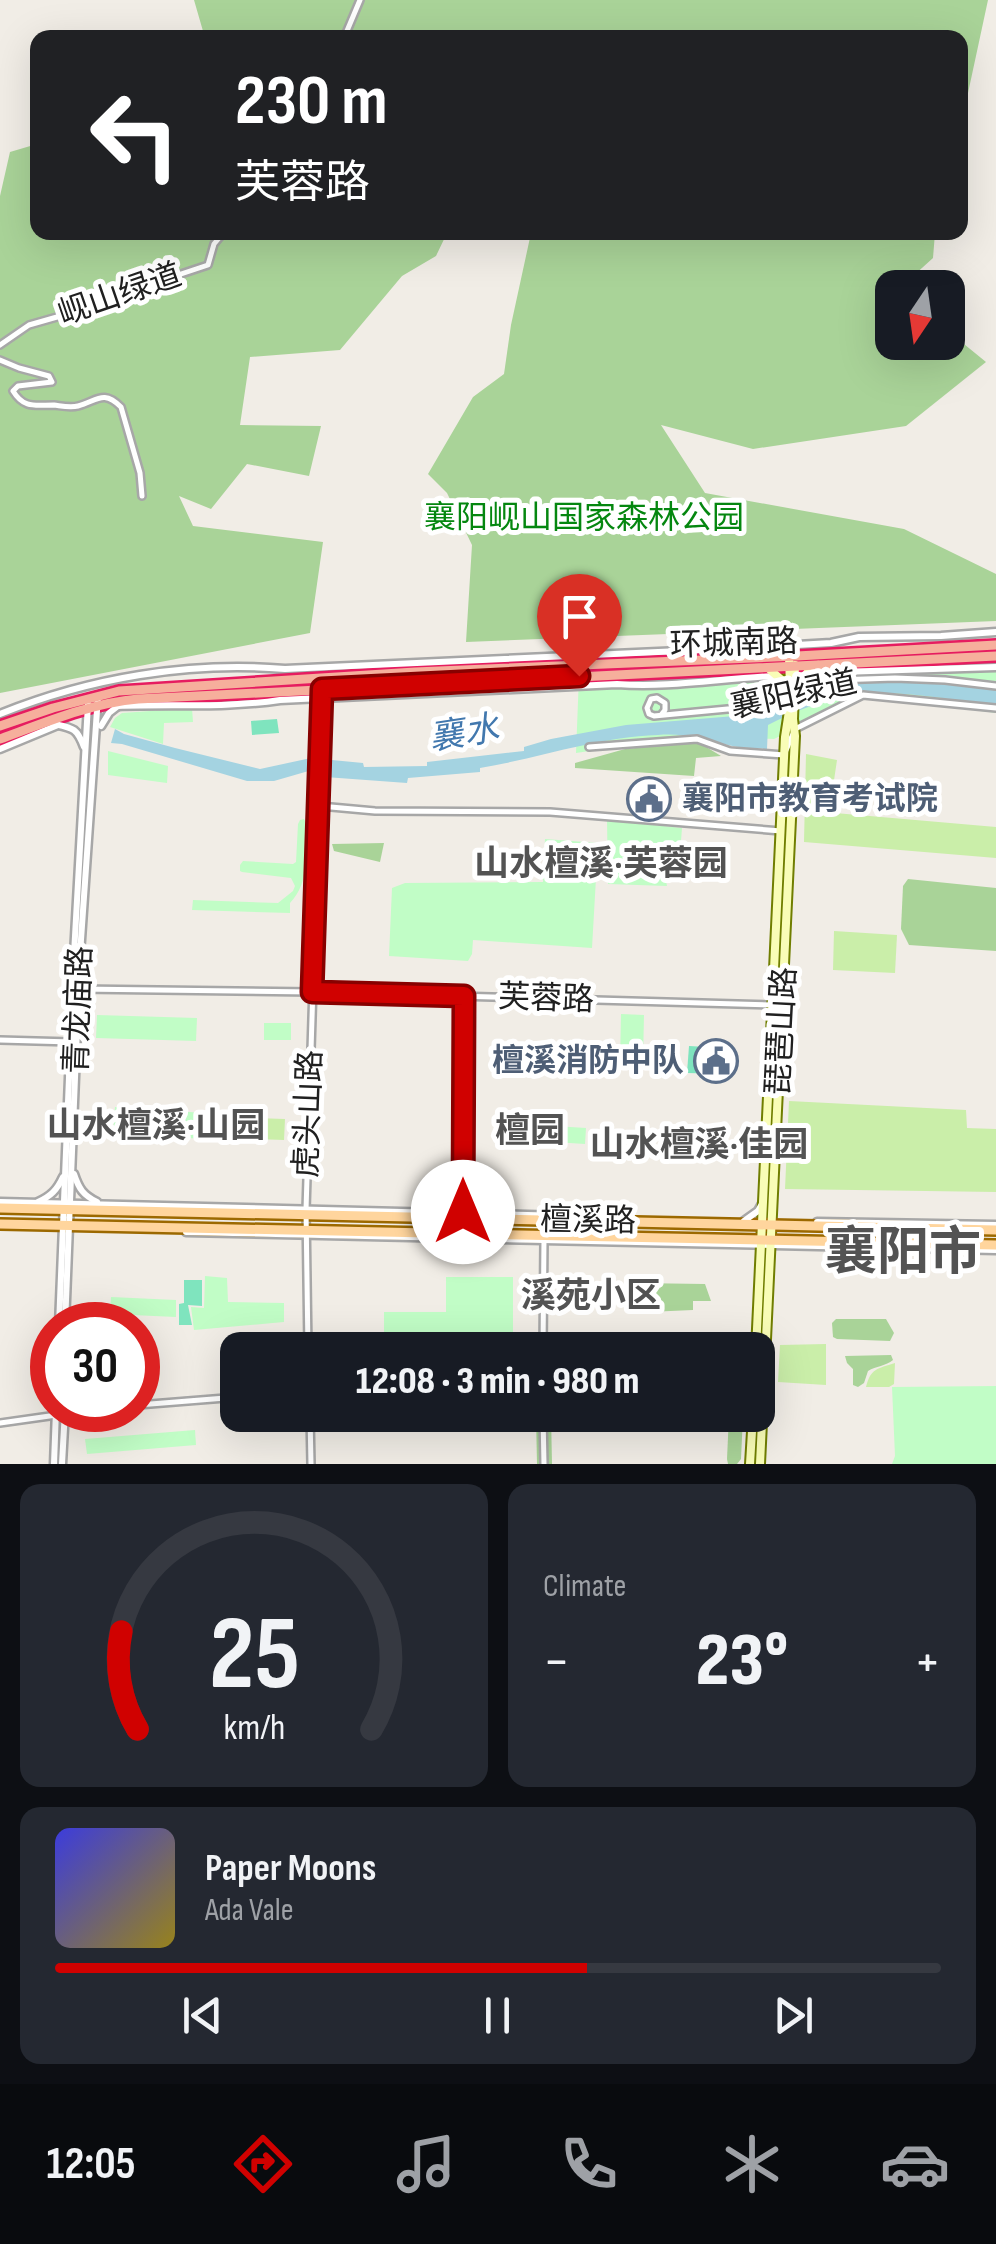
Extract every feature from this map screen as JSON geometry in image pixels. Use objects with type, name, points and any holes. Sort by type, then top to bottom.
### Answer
[{"type":"highway","name":"环城南路","points":[[0,726],[93,702],[996,644]]},
{"type":"highway","name":"环城南路","points":[[0,739],[53,724],[120,691],[155,688],[322,688],[768,668],[792,656],[818,666],[996,656]]},
{"type":"main road","points":[[792,656],[792,722]]},
{"type":"main road","points":[[792,695],[807,673],[818,666]]},
{"type":"main road","points":[[768,668],[792,695]]},
{"type":"main road","name":"琵琶山路","points":[[768,1202],[780,831],[784,755],[792,722]]},
{"type":"main road","name":"琵琶山路","points":[[760,1464],[765,1266],[792,722]]},
{"type":"main road","name":"檀溪路","points":[[0,1205],[996,1227]]},
{"type":"main road","name":"檀溪路","points":[[0,1226],[996,1248]]},
{"type":"main road","name":"琵琶山路","points":[[758,1332],[765,1266]]},
{"type":"main road","points":[[750,1464],[752,1432]]},
{"type":"street","points":[[347,30],[360,0]]},
{"type":"street","name":"岘山绿道","points":[[0,345],[29,325],[78,312],[114,290],[151,284],[208,265],[217,240]]},
{"type":"street","points":[[0,360],[49,376],[52,382],[18,386],[13,391],[22,403],[30,406],[74,408],[101,396],[113,399],[120,406],[140,473],[142,496]]},
{"type":"street","points":[[0,714],[46,696],[118,678],[252,666],[285,669],[792,656],[859,638],[996,632]]},
{"type":"street","points":[[322,666],[322,688]]},
{"type":"street","points":[[807,673],[996,666]]},
{"type":"street","points":[[118,706],[204,706],[322,688],[644,686],[777,676]]},
{"type":"street","name":"襄阳绿道","points":[[661,714],[665,703],[654,698],[647,704],[652,716],[760,706],[835,680],[854,678],[945,680],[996,686]]},
{"type":"street","name":"虎头山路","points":[[308,1332],[306,1212],[322,688]]},
{"type":"street","name":"襄阳绿道","points":[[792,722],[863,695],[996,708]]},
{"type":"street","points":[[96,742],[102,722],[118,706],[138,699]]},
{"type":"street","name":"青龙庙路","points":[[74,1042],[96,742],[93,702]]},
{"type":"street","name":"青龙庙路","points":[[63,1302],[86,752],[93,702]]},
{"type":"street","points":[[0,749],[53,724],[78,732],[86,752]]},
{"type":"street","name":"襄阳绿道","points":[[588,747],[697,739],[730,751],[784,755]]},
{"type":"street","points":[[319,806],[375,811],[550,812],[780,831]]},
{"type":"street","name":"芙蓉路","points":[[79,989],[772,1006]]},
{"type":"street","points":[[464,996],[463,1216],[996,1227]]},
{"type":"street","points":[[0,1040],[74,1042]]},
{"type":"street","points":[[36,1203],[57,1189],[69,1170],[86,1197],[102,1205]]},
{"type":"street","points":[[744,1220],[768,1202],[786,1222]]},
{"type":"street","points":[[0,1205],[306,1212]]},
{"type":"street","points":[[544,1332],[544,1238],[996,1248]]},
{"type":"street","points":[[746,1245],[765,1266],[786,1246]]},
{"type":"street","points":[[160,1404],[220,1399]]},
{"type":"street","points":[[0,1423],[30,1417]]},
{"type":"street","points":[[54,1464],[58,1432]]},
{"type":"street","points":[[61,1432],[62,1464]]},
{"type":"street","points":[[310,1432],[311,1464]]},
{"type":"street","points":[[544,1432],[544,1464]]},
{"type":"green space","points":[[194,0],[988,0],[968,93],[968,30],[203,30]]},
{"type":"green space","points":[[30,146],[30,240],[444,240],[436,256],[402,276],[340,350],[250,357],[240,425],[321,426],[309,476],[247,464],[211,509],[179,496],[193,526],[323,542],[310,633],[0,693],[0,196],[10,152]]},
{"type":"green space","name":"襄阳岘山国家森林公园","points":[[529,240],[934,240],[933,258],[920,270],[875,270],[875,360],[965,360],[965,345],[986,362],[906,426],[753,449],[661,425],[705,493],[904,529],[996,574],[996,621],[466,642],[472,545],[447,493],[428,474],[473,397],[504,374]]},
{"type":"green space","points":[[996,656],[996,713],[863,695],[774,739],[696,735],[576,753],[579,676]]},
{"type":"green space","points":[[192,708],[193,722],[164,723],[163,744],[110,727],[122,713]]},
{"type":"green space","points":[[277,719],[279,733],[252,735],[251,721]]},
{"type":"green space","points":[[698,742],[721,756],[696,758],[694,776],[575,768],[575,763],[625,749]]},
{"type":"green space","points":[[108,751],[168,766],[167,783],[108,775]]},
{"type":"green space","points":[[806,754],[837,760],[835,813],[996,827],[996,858],[804,842]]},
{"type":"green space","points":[[304,819],[306,867],[301,886],[290,903],[290,913],[192,910],[193,900],[278,903],[293,891],[291,878],[242,872],[240,865],[243,861],[296,862],[298,824]]},
{"type":"green space","points":[[607,820],[682,828],[678,879],[666,881],[667,886],[608,884]]},
{"type":"green space","points":[[545,839],[598,843],[592,948],[473,940],[468,961],[389,956],[392,888],[405,883],[543,882]]},
{"type":"green space","points":[[384,843],[380,862],[334,851],[332,844]]},
{"type":"green space","points":[[908,879],[996,888],[996,951],[909,945],[901,929],[903,886]]},
{"type":"green space","points":[[834,931],[897,935],[895,973],[833,970]]},
{"type":"green space","points":[[621,1014],[644,1015],[643,1062],[620,1062]]},
{"type":"green space","points":[[97,1015],[197,1018],[196,1041],[96,1038]]},
{"type":"green space","points":[[264,1023],[291,1023],[291,1040],[264,1040]]},
{"type":"green space","points":[[689,1046],[725,1048],[724,1074],[687,1073]]},
{"type":"green space","points":[[789,1101],[966,1110],[967,1128],[996,1129],[996,1192],[785,1189]]},
{"type":"green space","points":[[115,1107],[204,1113],[203,1139],[113,1133]]},
{"type":"green space","points":[[255,1118],[285,1119],[284,1140],[255,1139]]},
{"type":"green space","points":[[508,1123],[586,1128],[585,1144],[507,1139]]},
{"type":"green space","points":[[205,1276],[227,1278],[228,1302],[284,1303],[284,1322],[194,1330],[191,1307],[204,1308]]},
{"type":"green space","points":[[446,1277],[513,1277],[513,1332],[384,1332],[384,1312],[446,1312]]},
{"type":"green space","points":[[184,1280],[202,1280],[202,1306],[188,1305],[192,1325],[179,1325]]},
{"type":"green space","points":[[636,1283],[705,1284],[711,1301],[693,1301],[693,1310],[635,1310]]},
{"type":"green space","points":[[111,1297],[176,1300],[176,1317],[160,1316],[160,1302],[111,1302]]},
{"type":"green space","points":[[836,1319],[886,1319],[894,1333],[890,1341],[837,1339],[833,1337],[832,1323]]},
{"type":"green space","points":[[826,1344],[826,1385],[778,1382],[780,1345]]},
{"type":"green space","points":[[891,1355],[893,1360],[868,1371],[864,1383],[853,1385],[853,1369],[845,1356]]},
{"type":"green space","points":[[895,1363],[894,1384],[866,1387],[876,1370]]},
{"type":"green space","points":[[996,1386],[996,1464],[892,1464],[892,1387]]},
{"type":"green space","points":[[195,1430],[196,1445],[87,1454],[85,1439]]},
{"type":"green space","points":[[536,1432],[551,1432],[552,1464],[537,1464]]},
{"type":"green space","points":[[728,1432],[742,1432],[741,1459],[737,1464],[728,1464]]},
{"type":"water","name":"襄水","points":[[906,680],[996,689],[996,706],[904,694],[848,696],[768,725],[767,749],[677,735],[635,737],[480,768],[480,772],[408,778],[407,783],[325,777],[312,770],[274,781],[247,781],[111,743],[115,729],[260,769],[311,758],[363,763],[364,767],[427,766],[427,762],[524,751],[524,747],[551,739],[626,725],[759,714],[846,685]]},
{"type":"place","name":"襄阳市教育考试院","points":[[649,799]]},
{"type":"place","name":"檀溪消防中队","points":[[716,1061]]},
{"type":"district","name":"山水檀溪·芙蓉园","points":[[601,864]]},
{"type":"district","name":"山水檀溪·山园","points":[[156,1126]]},
{"type":"district","name":"檀园","points":[[530,1131]]},
{"type":"district","name":"山水檀溪·佳园","points":[[699,1145]]},
{"type":"district","name":"襄阳市","points":[[903,1253]]},
{"type":"district","name":"溪苑小区","points":[[591,1296]]},
{"type":"route","points":[[463,1212],[464,996],[312,992],[322,689],[579,676]]}]
